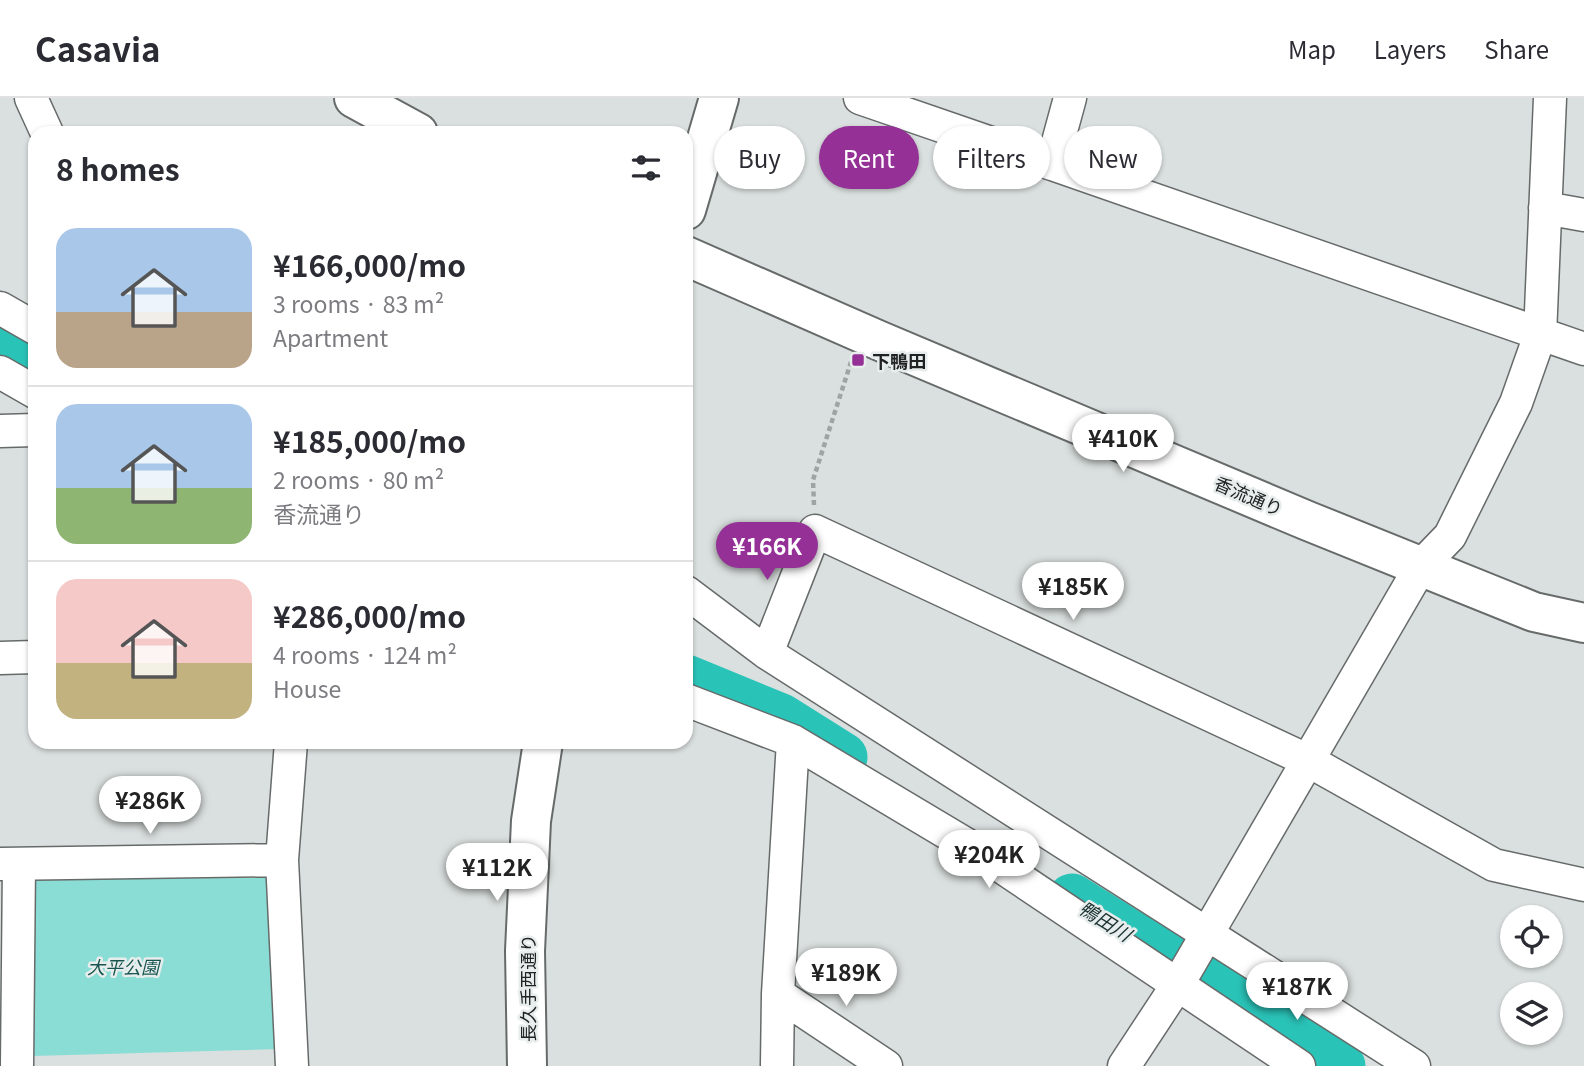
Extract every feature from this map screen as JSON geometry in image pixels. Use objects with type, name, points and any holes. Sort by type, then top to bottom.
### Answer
[{"type":"street","points":[[30,98],[44,126]]},
{"type":"street","points":[[354,98],[405,126]]},
{"type":"street","points":[[693,186],[719,98]]},
{"type":"street","points":[[860,98],[1584,349]]},
{"type":"street","points":[[1052,164],[1070,98]]},
{"type":"street","points":[[1124,1066],[1178,984],[1421,566],[1450,536],[1516,403],[1540,335],[1550,98]]},
{"type":"street","points":[[1545,208],[1584,215]]},
{"type":"street","name":"香流通り","points":[[693,259],[880,341],[1421,566],[1534,612],[1584,623]]},
{"type":"street","points":[[0,308],[28,324]]},
{"type":"street","points":[[0,372],[28,387]]},
{"type":"street","points":[[0,431],[28,430]]},
{"type":"street","points":[[767,653],[815,531],[1309,761],[1494,864],[1584,886]]},
{"type":"street","points":[[693,597],[767,653],[1414,1066]]},
{"type":"street","points":[[0,658],[28,657]]},
{"type":"street","points":[[693,703],[793,741],[984,855],[1299,1066]]},
{"type":"street","points":[[777,1066],[778,994],[793,741]]},
{"type":"street","points":[[290,749],[282,860],[292,1066]]},
{"type":"street","name":"長久手西通り","points":[[527,1066],[525,951],[530,834],[542,749]]},
{"type":"street","points":[[18,1066],[9,864],[282,860]]},
{"type":"street","points":[[778,994],[886,1066]]},
{"type":"path","points":[[815,531],[813,480],[854,354],[880,341]]},
{"type":"green space","name":"大平公園","points":[[268,878],[278,1049],[33,1056],[32,879]]},
{"type":"waterway","name":"鴨田川","points":[[0,341],[28,358]]},
{"type":"waterway","name":"鴨田川","points":[[693,682],[781,718],[843,757]]},
{"type":"waterway","name":"鴨田川","points":[[1072,898],[1341,1066]]},
{"type":"place","name":"下鴨田","points":[[858,360]]}]
